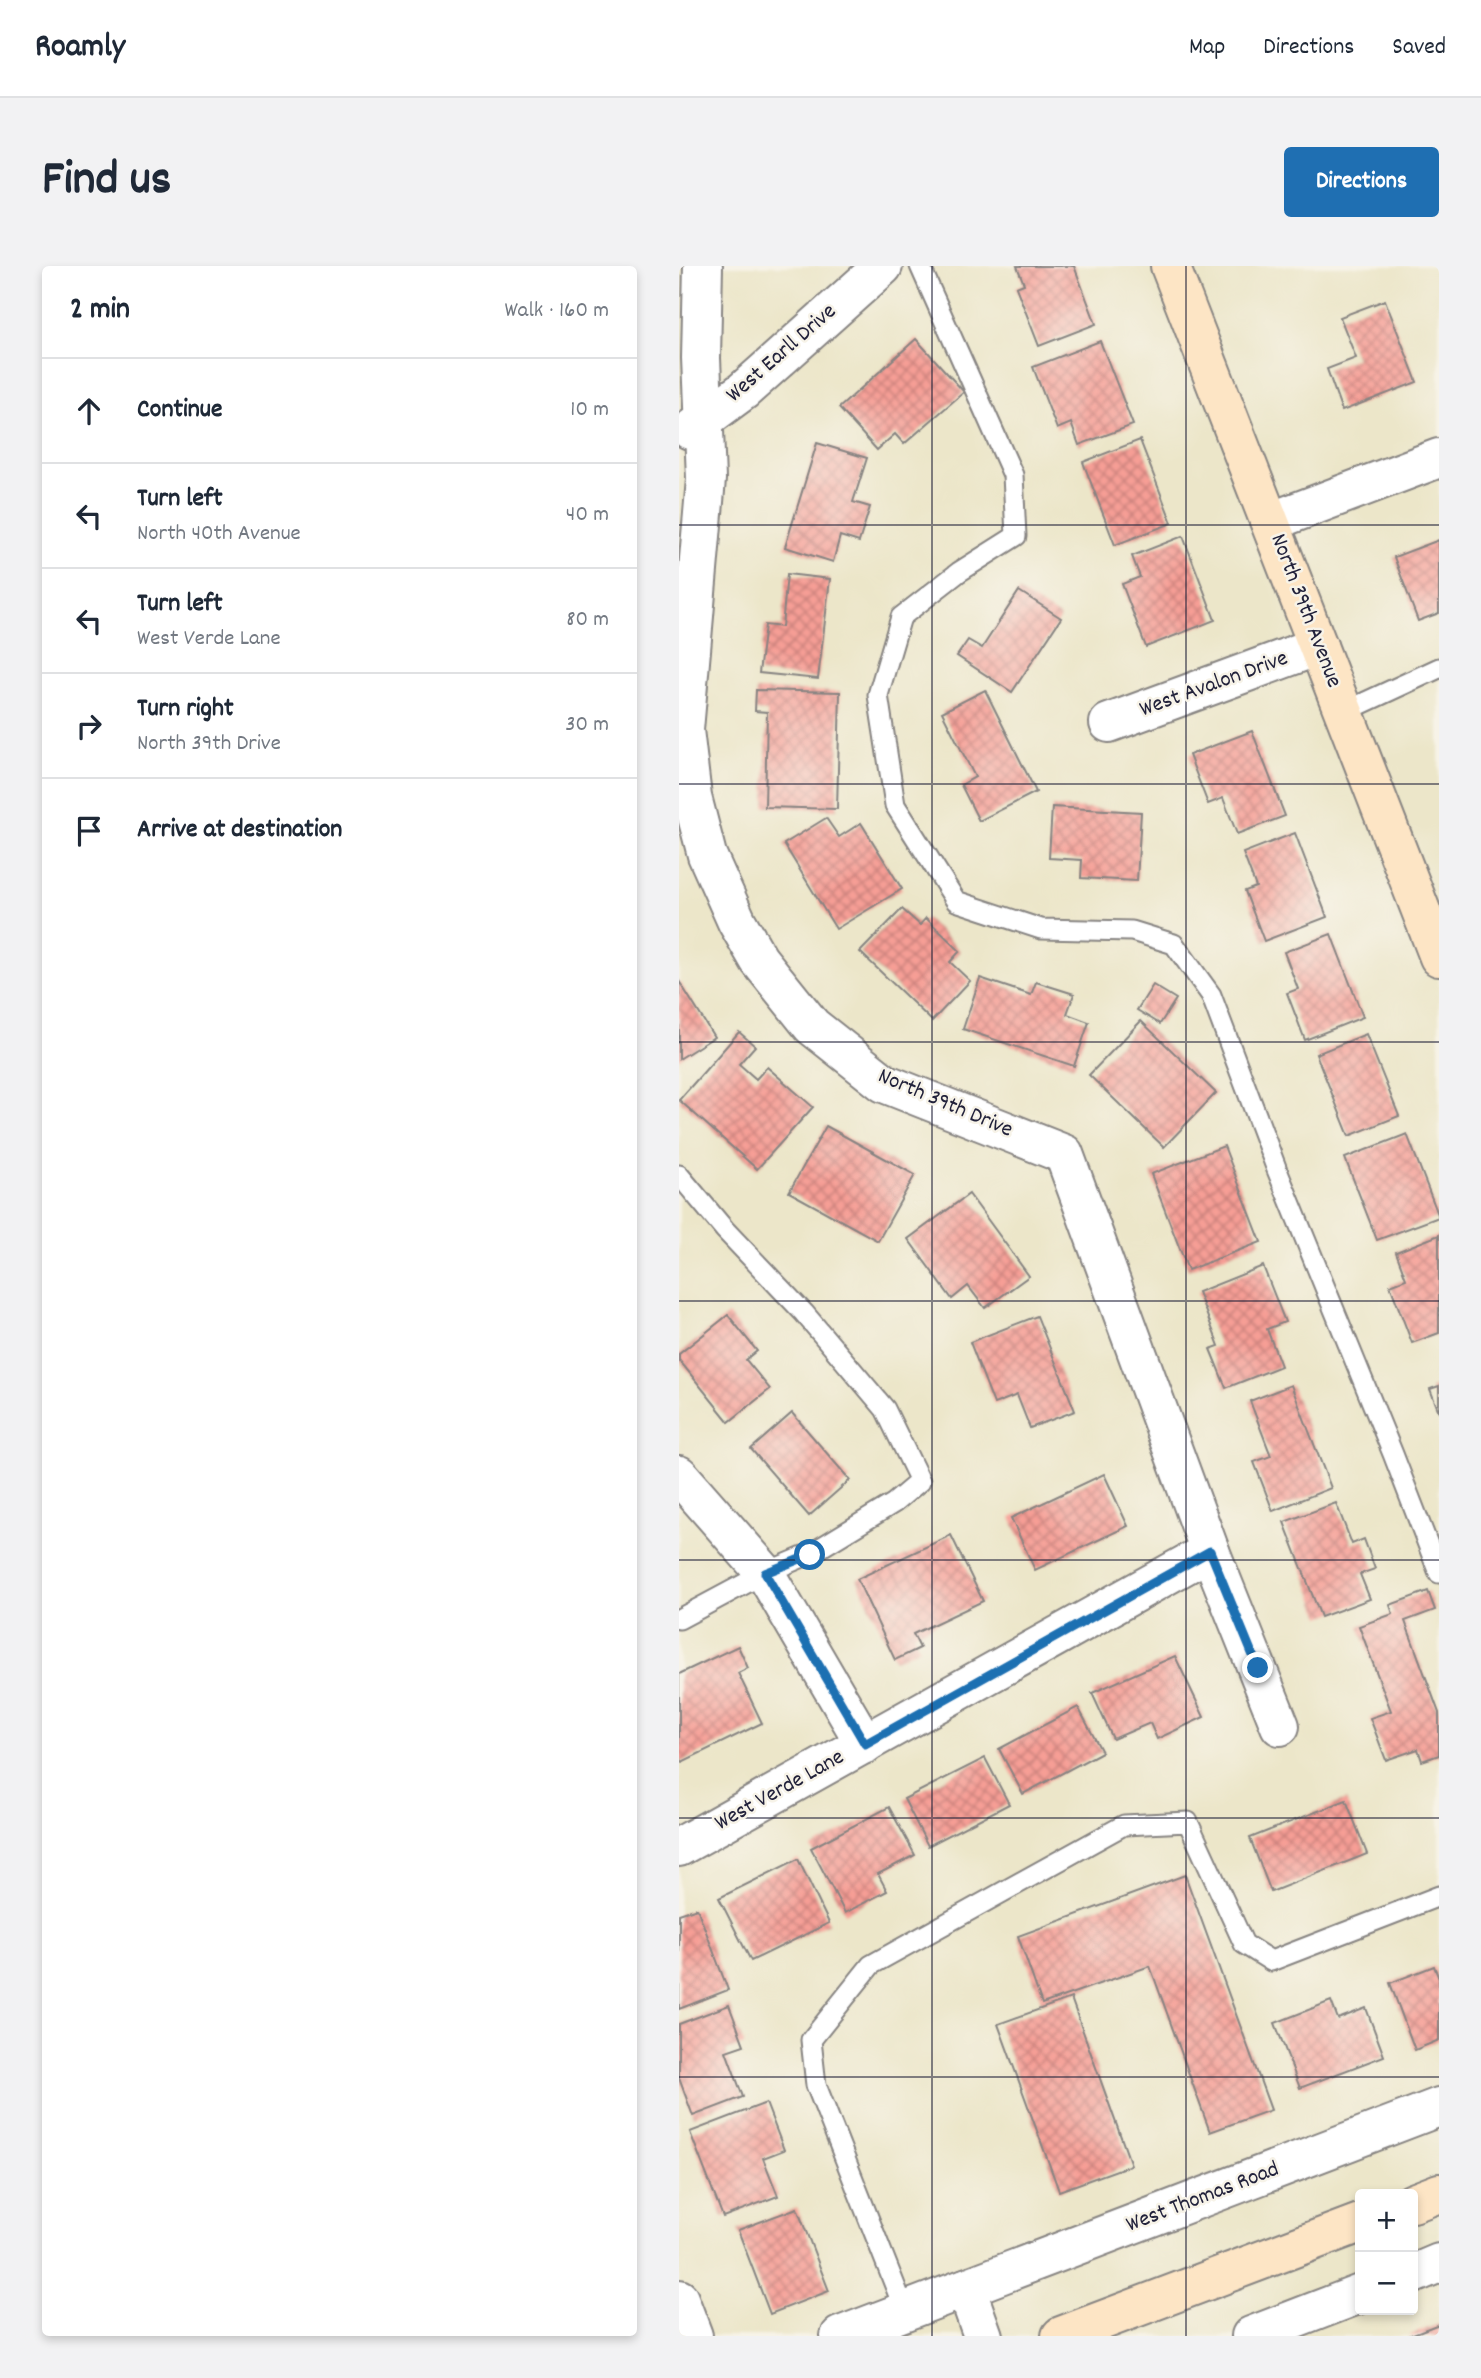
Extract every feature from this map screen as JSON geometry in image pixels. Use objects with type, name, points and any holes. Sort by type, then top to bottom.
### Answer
[{"type":"street","name":"North 39th Drive","points":[[703,266],[701,358],[692,429],[706,479],[684,730],[692,797],[707,855],[737,922],[759,960],[812,1026],[884,1083],[1064,1154],[1210,1551],[1280,1726]]},
{"type":"street","name":"West Earll Drive","points":[[692,429],[743,391],[883,266]]},
{"type":"street","name":"North 39th Avenue","points":[[1170,266],[1439,957]]},
{"type":"street","points":[[1270,522],[1439,457]]},
{"type":"street","name":"West Avalon Drive","points":[[1109,723],[1318,646]]},
{"type":"street","points":[[679,1475],[765,1573],[865,1744]]},
{"type":"street","name":"West Verde Lane","points":[[679,1847],[1210,1551]]},
{"type":"street","name":"West Thomas Road","points":[[840,2336],[1439,2107]]},
{"type":"street","points":[[1418,2201],[1439,2193]]},
{"type":"street","points":[[1061,2336],[1355,2225]]},
{"type":"street","points":[[1418,2272],[1439,2263]]},
{"type":"street","points":[[966,2288],[983,2336]]},
{"type":"street","points":[[1251,2336],[1355,2296]]},
{"type":"street","points":[[679,2299],[693,2336]]},
{"type":"lane","points":[[920,266],[1013,475],[1016,536],[959,572],[901,617],[878,695],[895,806],[955,901],[1041,929],[1132,931],[1174,944],[1211,995],[1277,1170],[1439,1573]]},
{"type":"lane","points":[[1344,712],[1439,668]]},
{"type":"lane","points":[[679,1175],[725,1230],[804,1313],[885,1409],[920,1481],[894,1503],[810,1555],[765,1573],[679,1619]]},
{"type":"lane","points":[[905,2311],[816,2085],[811,2040],[871,1965],[1124,1825],[1188,1822],[1244,1944],[1272,1961],[1439,1896]]},
{"type":"building","points":[[1017,266],[1074,266],[1096,324],[1039,346],[1016,287],[1024,284]]},
{"type":"building","points":[[1385,300],[1417,382],[1342,411],[1327,369],[1356,358],[1340,317]]},
{"type":"building","points":[[916,339],[964,392],[904,444],[895,434],[877,450],[839,408]]},
{"type":"building","points":[[1100,341],[1133,425],[1079,445],[1071,423],[1057,429],[1033,367]]},
{"type":"building","points":[[1140,440],[1172,523],[1115,545],[1083,462]]},
{"type":"building","points":[[817,443],[867,458],[853,502],[870,507],[859,542],[840,536],[833,562],[785,547]]},
{"type":"building","points":[[1183,536],[1215,620],[1146,647],[1122,584],[1140,577],[1132,556]]},
{"type":"building","points":[[1439,540],[1439,613],[1418,621],[1394,557]]},
{"type":"building","points":[[787,574],[830,579],[818,679],[759,673],[765,625],[782,627]]},
{"type":"building","points":[[1019,591],[1061,618],[1012,692],[957,656],[968,640],[982,648]]},
{"type":"building","points":[[756,690],[840,692],[837,809],[765,807],[767,712],[755,711]]},
{"type":"building","points":[[985,690],[1036,792],[979,821],[961,785],[975,777],[942,712]]},
{"type":"building","points":[[1252,731],[1285,816],[1237,834],[1223,798],[1208,804],[1189,755]]},
{"type":"building","points":[[1052,807],[1141,812],[1137,881],[1081,878],[1082,860],[1049,858]]},
{"type":"building","points":[[826,818],[839,837],[861,823],[902,889],[836,929],[784,844]]},
{"type":"building","points":[[1295,833],[1327,917],[1264,941],[1245,891],[1256,887],[1243,853]]},
{"type":"building","points":[[902,909],[920,925],[926,918],[960,951],[950,962],[970,981],[932,1021],[860,952]]},
{"type":"building","points":[[1331,934],[1363,1017],[1305,1040],[1287,993],[1298,989],[1284,952]]},
{"type":"building","points":[[980,978],[1031,995],[1036,982],[1074,994],[1067,1014],[1089,1022],[1074,1066],[963,1029]]},
{"type":"building","points":[[679,981],[714,1037],[679,1059]]},
{"type":"building","points":[[1153,985],[1176,999],[1160,1024],[1137,1010]]},
{"type":"building","points":[[1141,1021],[1216,1093],[1164,1147],[1089,1075]]},
{"type":"building","points":[[739,1032],[755,1046],[739,1064],[756,1079],[767,1067],[813,1107],[757,1169],[679,1100]]},
{"type":"building","points":[[1366,1034],[1399,1116],[1349,1136],[1316,1054]]},
{"type":"building","points":[[826,1126],[915,1175],[878,1241],[789,1192]]},
{"type":"building","points":[[1407,1134],[1439,1217],[1377,1240],[1345,1158]]},
{"type":"building","points":[[1224,1146],[1261,1242],[1188,1270],[1151,1174]]},
{"type":"building","points":[[969,1194],[1029,1276],[985,1308],[968,1286],[952,1299],[908,1239]]},
{"type":"building","points":[[1439,1235],[1439,1333],[1412,1343],[1390,1285],[1406,1279],[1396,1252]]},
{"type":"building","points":[[1263,1266],[1285,1322],[1267,1329],[1281,1366],[1226,1388],[1210,1349],[1219,1346],[1198,1292]]},
{"type":"building","points":[[728,1315],[757,1351],[746,1360],[770,1389],[729,1422],[679,1360],[679,1354]]},
{"type":"building","points":[[1037,1316],[1075,1411],[1030,1428],[1017,1395],[994,1404],[970,1342]]},
{"type":"building","points":[[1291,1385],[1331,1488],[1273,1511],[1254,1462],[1271,1456],[1250,1401]]},
{"type":"building","points":[[1439,1386],[1439,1412],[1430,1389]]},
{"type":"building","points":[[792,1413],[850,1480],[809,1516],[751,1449]]},
{"type":"building","points":[[1104,1474],[1128,1526],[1035,1570],[1011,1518]]},
{"type":"building","points":[[1336,1503],[1352,1544],[1364,1539],[1375,1569],[1360,1574],[1370,1599],[1321,1617],[1284,1522]]},
{"type":"building","points":[[951,1535],[983,1601],[913,1634],[920,1648],[895,1660],[857,1579]]},
{"type":"building","points":[[1428,1591],[1435,1610],[1405,1621],[1439,1713],[1439,1755],[1422,1761],[1418,1749],[1386,1760],[1370,1718],[1391,1711],[1359,1626],[1393,1614],[1390,1605]]},
{"type":"building","points":[[738,1646],[748,1668],[738,1673],[762,1723],[682,1762],[679,1756],[679,1674]]},
{"type":"building","points":[[1175,1656],[1204,1717],[1157,1739],[1150,1723],[1113,1739],[1092,1693]]},
{"type":"building","points":[[1078,1707],[1102,1752],[1023,1794],[999,1749]]},
{"type":"building","points":[[985,1758],[1009,1804],[928,1846],[904,1799]]},
{"type":"building","points":[[1346,1800],[1367,1854],[1271,1892],[1250,1838]]},
{"type":"building","points":[[889,1807],[915,1855],[878,1874],[887,1891],[845,1913],[811,1848]]},
{"type":"building","points":[[798,1859],[829,1923],[751,1961],[719,1898]]},
{"type":"building","points":[[1185,1875],[1271,2110],[1210,2132],[1150,1966],[1042,2004],[1018,1936]]},
{"type":"building","points":[[697,1908],[728,1990],[679,2009],[679,1914]]},
{"type":"building","points":[[1434,1966],[1439,1979],[1439,2040],[1415,2050],[1390,1983]]},
{"type":"building","points":[[1071,1998],[1131,2165],[1059,2191],[998,2024]]},
{"type":"building","points":[[1331,2001],[1338,2019],[1366,2008],[1384,2056],[1300,2088],[1275,2023]]},
{"type":"building","points":[[729,2005],[744,2045],[726,2051],[743,2097],[693,2116],[679,2078],[679,2024]]},
{"type":"building","points":[[766,2103],[784,2150],[763,2158],[778,2196],[723,2217],[690,2132]]},
{"type":"building","points":[[797,2208],[829,2291],[770,2314],[738,2230]]},
{"type":"building","points":[[1439,2324],[1439,2336],[1408,2336]]},
{"type":"route","points":[[810,1555],[765,1573],[865,1744],[1210,1551],[1258,1668]]}]
